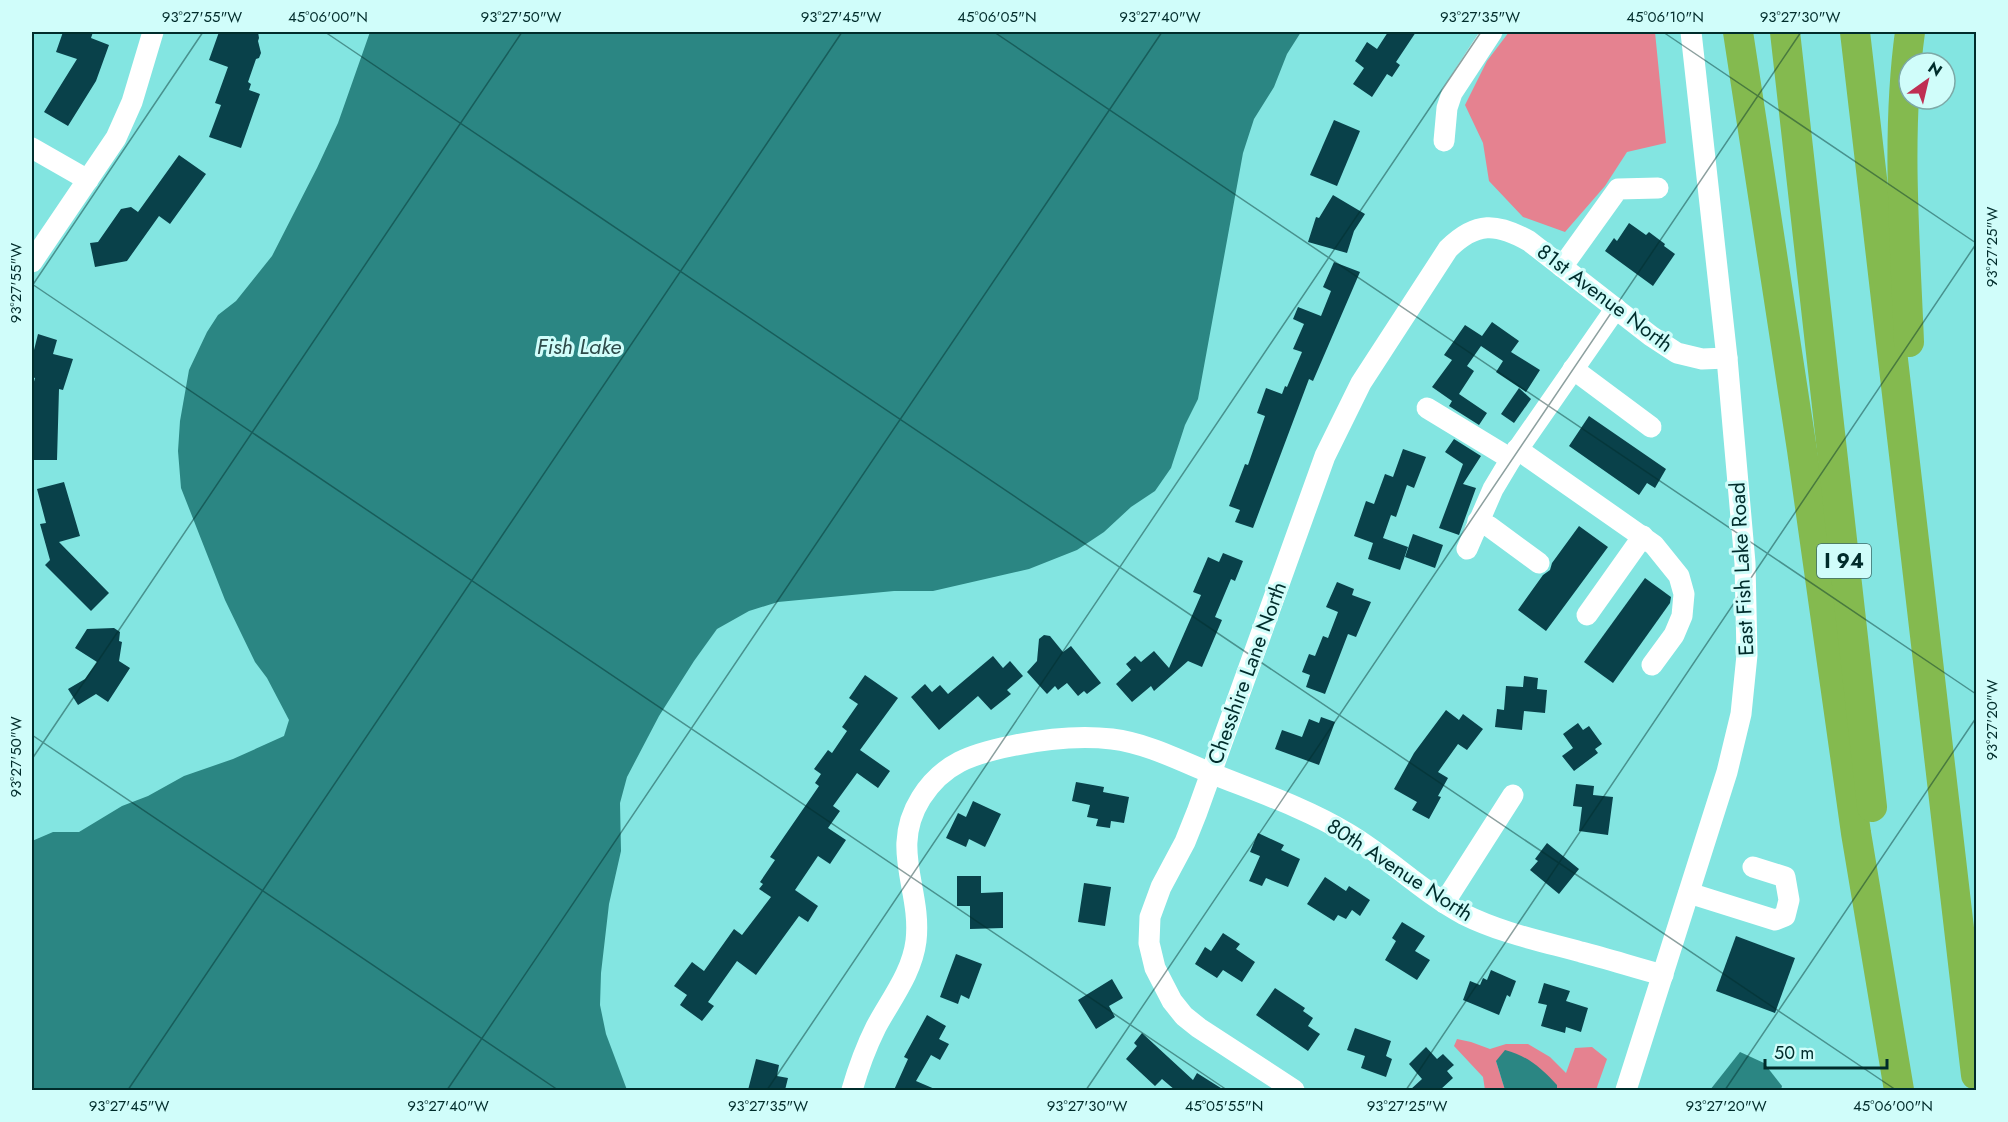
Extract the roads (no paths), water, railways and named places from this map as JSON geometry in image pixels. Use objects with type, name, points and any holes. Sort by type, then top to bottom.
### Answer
[{"type":"highway","points":[[1738,32],[1856,833],[1899,1090]]},
{"type":"highway","points":[[1758,32],[1783,260],[1780,310]]},
{"type":"highway","name":"I 94","points":[[1785,32],[1904,1090]]},
{"type":"highway","points":[[1855,32],[1977,1075]]},
{"type":"highway","points":[[1910,32],[1905,66],[1903,188],[1917,549]]},
{"type":"street","points":[[32,262],[116,138],[125,119],[153,32]]},
{"type":"street","points":[[1444,141],[1447,108],[1452,93],[1492,32]]},
{"type":"street","name":"East Fish Lake Road","points":[[1626,1090],[1735,744],[1746,674],[1747,601],[1727,358],[1691,32]]},
{"type":"street","points":[[32,148],[88,180]]},
{"type":"street","points":[[1562,267],[1618,189],[1658,188]]},
{"type":"street","name":"81st Avenue North","points":[[1486,227],[1514,232],[1529,241],[1677,353],[1702,359],[1727,358]]},
{"type":"street","name":"Chesshire Lane North","points":[[852,1090],[875,1030],[912,962],[917,921],[906,850],[909,828],[919,802],[940,773],[962,759],[985,751],[1038,740],[1076,737],[1114,739],[1150,748],[1211,773],[1325,456],[1344,415],[1386,342],[1448,249],[1459,237],[1472,230],[1486,227]]},
{"type":"street","points":[[1467,549],[1493,489],[1514,454],[1616,308]]},
{"type":"street","points":[[1573,369],[1651,427]]},
{"type":"street","points":[[1427,408],[1514,454],[1654,545],[1679,576],[1684,594],[1682,616],[1674,635],[1652,665]]},
{"type":"street","points":[[1478,521],[1490,527],[1539,563]]},
{"type":"street","points":[[1587,615],[1643,536]]},
{"type":"street","points":[[1211,773],[1185,842],[1154,903],[1149,932],[1155,968],[1172,1001],[1184,1016],[1294,1090]]},
{"type":"street","name":"80th Avenue North","points":[[1211,773],[1298,808],[1348,834],[1444,903],[1486,924],[1528,940],[1583,952],[1663,975]]},
{"type":"street","points":[[1444,903],[1513,795]]},
{"type":"street","points":[[1689,893],[1775,920],[1785,916],[1789,900],[1785,877],[1753,867]]},
{"type":"water","name":"Fish Lake","points":[[370,32],[1301,32],[1287,54],[1274,87],[1254,119],[1243,153],[1198,399],[1185,425],[1171,468],[1155,491],[1131,507],[1104,532],[1077,550],[1029,569],[933,591],[894,591],[778,602],[749,611],[717,629],[694,661],[659,716],[627,777],[620,803],[621,851],[609,904],[601,973],[600,1005],[606,1034],[627,1090],[32,1090],[32,841],[53,832],[79,832],[122,806],[148,796],[184,776],[233,759],[284,736],[289,720],[267,678],[255,662],[225,600],[181,488],[178,451],[180,421],[189,370],[207,332],[218,315],[236,301],[272,256],[338,123]]},
{"type":"water","points":[[1505,1050],[1534,1063],[1557,1085],[1557,1090],[1505,1090],[1496,1061]]},
{"type":"water","points":[[1740,1052],[1764,1063],[1782,1086],[1781,1090],[1710,1090]]}]
